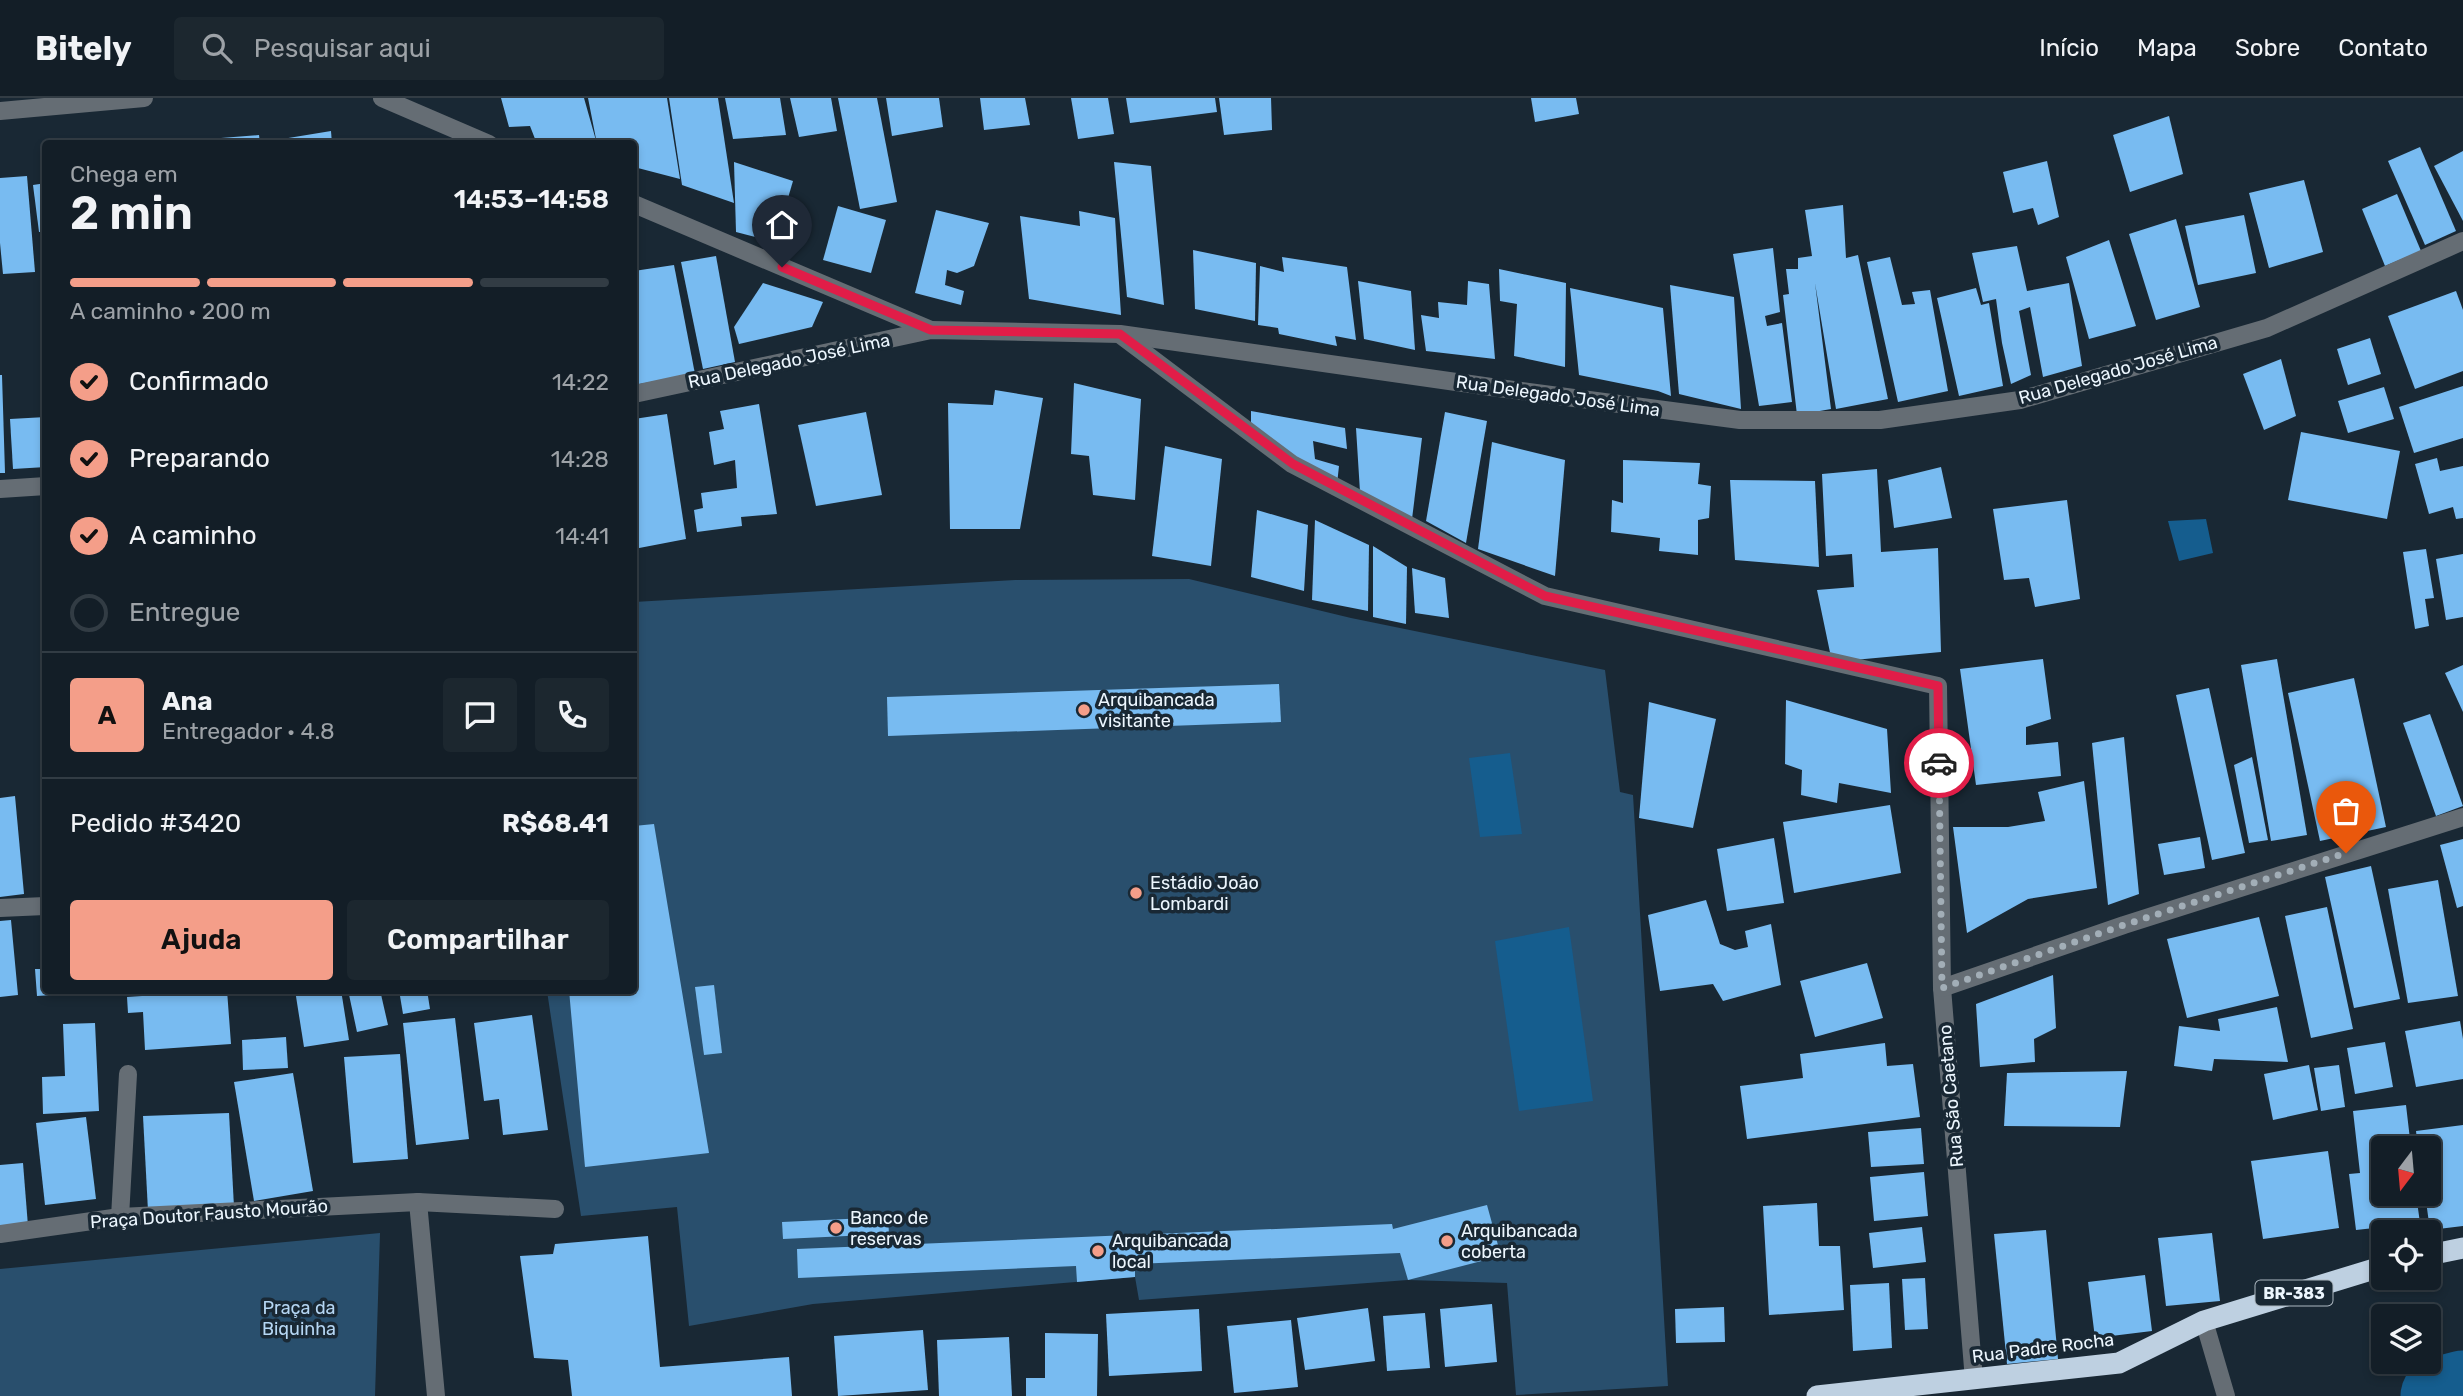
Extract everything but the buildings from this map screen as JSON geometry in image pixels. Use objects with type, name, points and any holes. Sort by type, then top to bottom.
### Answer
[{"type":"highway","points":[[2441,1253],[2463,1248]]},
{"type":"highway","name":"Rua Padre Rocha","points":[[1817,1396],[2119,1363],[2204,1321],[2371,1270]]},
{"type":"street","points":[[0,111],[144,98]]},
{"type":"street","points":[[382,98],[480,140]]},
{"type":"street","points":[[637,205],[931,330]]},
{"type":"street","name":"Rua Delegado José Lima","points":[[637,393],[931,330],[1120,334],[1740,420],[1880,420],[2020,400],[2267,328],[2463,241]]},
{"type":"street","name":"Rua São Caetano","points":[[1120,334],[1293,464],[1545,596],[1938,686],[1942,988],[1973,1380]]},
{"type":"street","points":[[0,489],[42,486]]},
{"type":"street","points":[[1942,988],[2124,925],[2463,817]]},
{"type":"street","points":[[0,908],[42,906]]},
{"type":"street","points":[[120,1217],[128,1074]]},
{"type":"street","points":[[418,1202],[436,1396]]},
{"type":"street","name":"Praça Doutor Fausto Mourão","points":[[0,1234],[120,1217],[418,1202],[555,1209]]},
{"type":"street","points":[[2204,1321],[2224,1389]]},
{"type":"green space","name":"Estádio João Lombardi","points":[[1189,579],[1351,618],[1605,670],[1620,792],[1633,795],[1668,1386],[1516,1395],[1507,1283],[1408,1280],[1139,1300],[1135,1277],[813,1304],[689,1326],[677,1207],[581,1216],[547,994],[637,994],[637,602],[1015,580]]},
{"type":"green space","name":"Praça da Biquinha","points":[[380,1233],[375,1396],[0,1396],[0,1269]]},
{"type":"shaded area","points":[[2206,519],[2213,553],[2179,561],[2168,521]]},
{"type":"shaded area","points":[[1510,753],[1522,834],[1480,837],[1469,758]]},
{"type":"shaded area","points":[[1569,927],[1593,1101],[1519,1111],[1495,941]]},
{"type":"waterway","points":[[2440,1396],[2463,1390]]},
{"type":"way so far","points":[[1939,763],[1942,988],[2346,853]]},
{"type":"place","name":"Arquibancada visitante","points":[[1084,710]]},
{"type":"place","name":"Estádio João Lombardi","points":[[1136,893]]},
{"type":"place","name":"Banco de reservas","points":[[836,1228]]},
{"type":"place","name":"Arquibancada coberta","points":[[1447,1241]]},
{"type":"place","name":"Arquibancada local","points":[[1098,1251]]},
{"type":"route","points":[[782,267],[931,330],[1120,334],[1293,464],[1545,596],[1938,686],[1939,763]]}]
